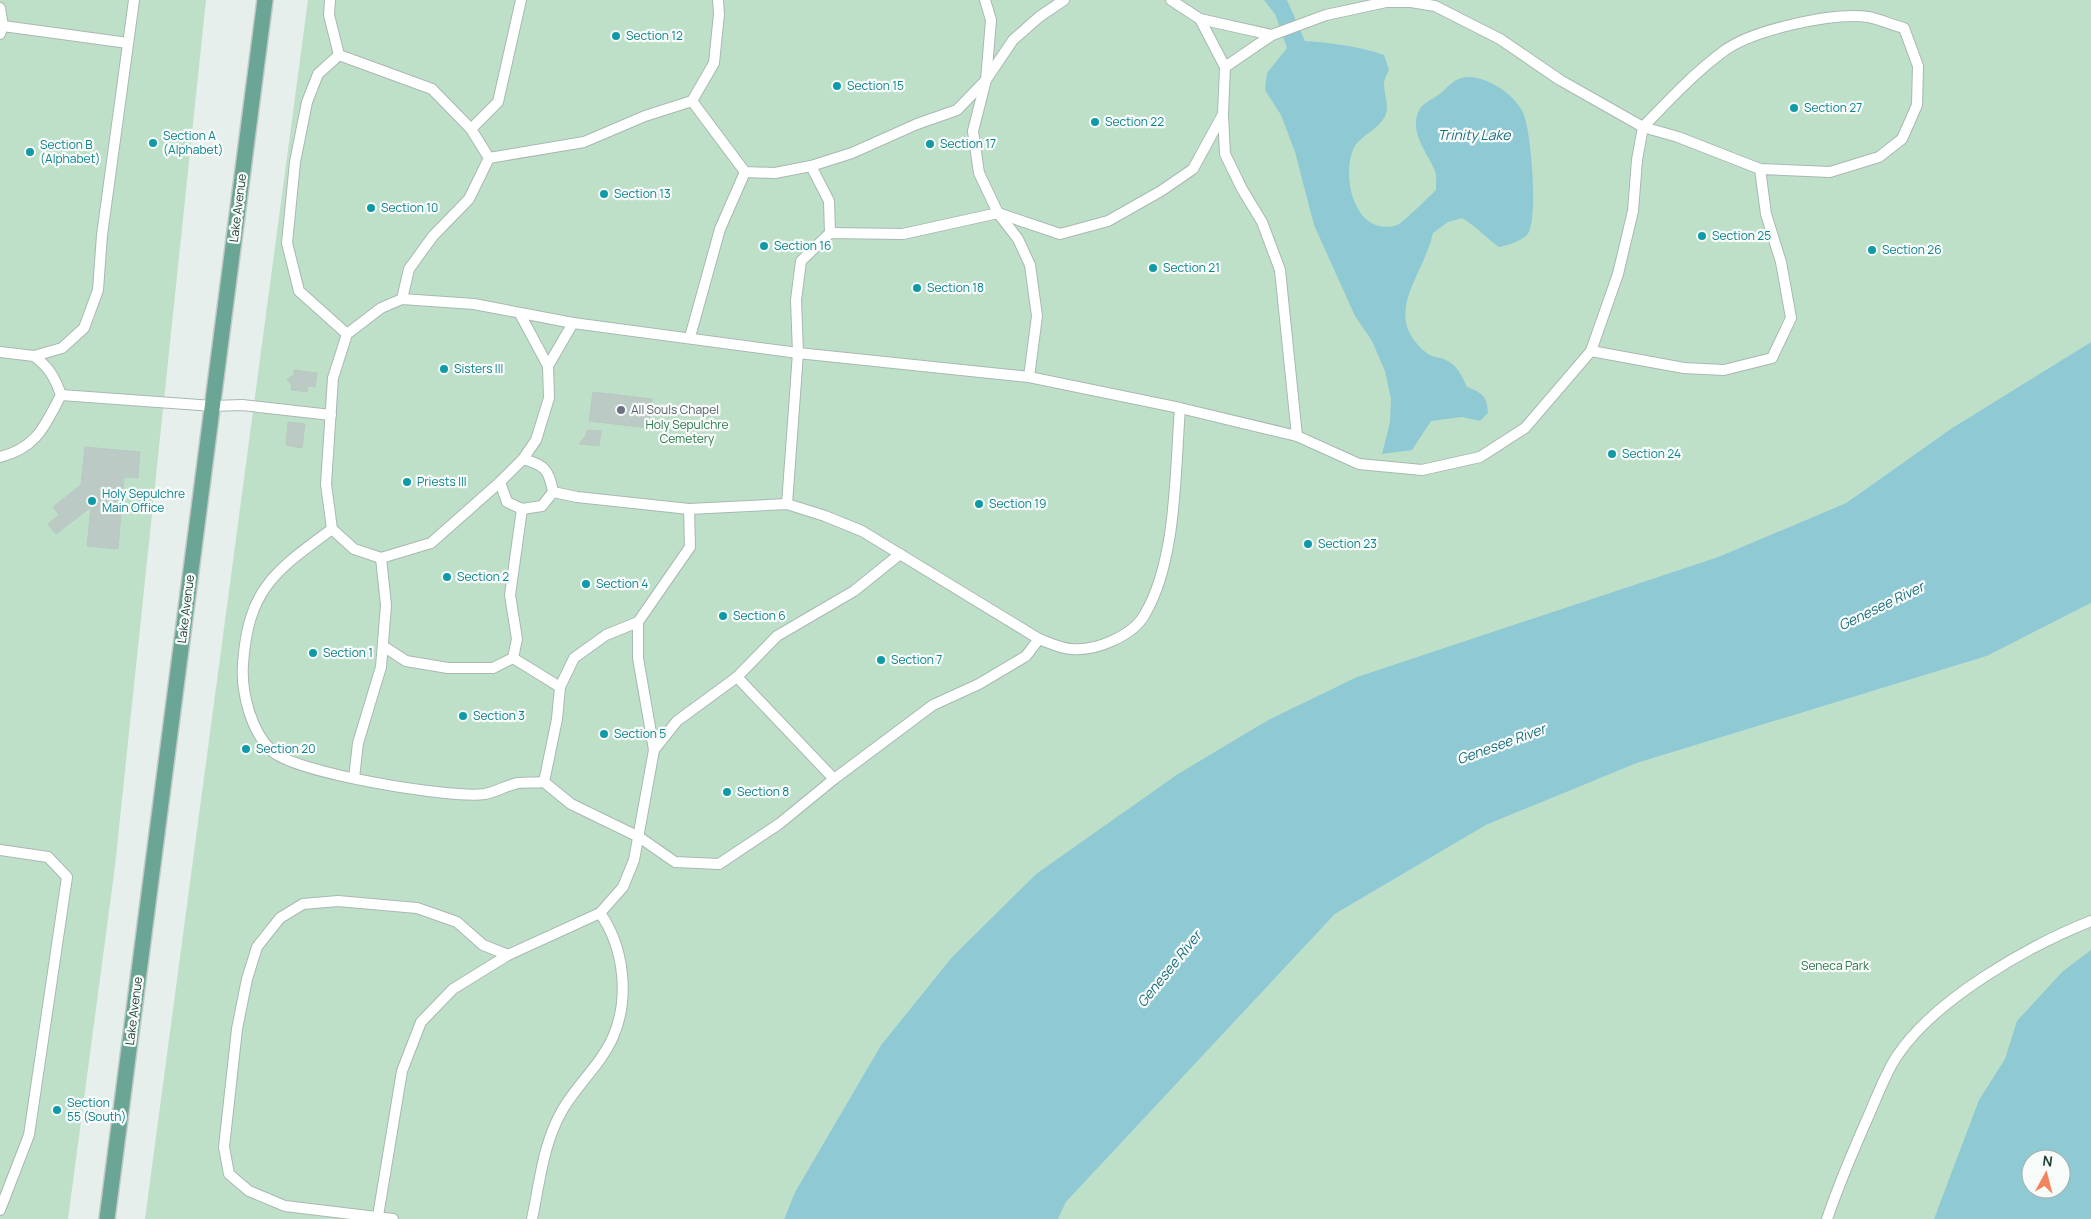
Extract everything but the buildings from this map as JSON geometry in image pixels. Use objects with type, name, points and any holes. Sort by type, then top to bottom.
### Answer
[{"type":"main road","name":"Lake Avenue","points":[[107,1219],[265,0]]},
{"type":"lane","points":[[0,352],[34,356],[62,348],[84,328],[98,290],[102,235],[134,0]]},
{"type":"lane","points":[[330,0],[329,15],[340,56]]},
{"type":"lane","points":[[472,129],[498,102],[521,0]]},
{"type":"lane","points":[[489,158],[584,142],[646,116],[692,101],[714,62],[719,14],[718,0]]},
{"type":"lane","points":[[985,0],[991,20],[986,80],[973,131],[979,173],[998,213],[1018,239],[1030,266],[1037,316],[1029,377]]},
{"type":"lane","points":[[745,172],[775,173],[811,166],[852,153],[917,124],[957,110],[986,80],[1013,40],[1039,17],[1064,0]]},
{"type":"lane","points":[[1171,0],[1200,19],[1272,35]]},
{"type":"lane","points":[[520,314],[548,366],[549,398],[536,440],[523,459],[500,482],[458,516],[431,543],[381,558],[354,548],[332,529],[326,484],[333,378],[347,334],[381,308],[402,299],[474,304],[573,323],[798,352],[1029,377],[1180,408],[1297,436],[1359,464],[1422,470],[1480,457],[1525,428],[1591,350],[1618,274],[1633,211],[1638,160],[1644,127],[1691,78],[1726,49],[1775,29],[1812,20],[1867,17],[1904,28],[1918,66],[1917,105],[1902,139],[1879,157],[1830,172],[1760,169],[1678,137],[1644,127],[1560,80],[1500,39],[1460,17],[1435,6],[1411,2],[1386,2],[1326,15],[1272,35],[1225,67]]},
{"type":"lane","points":[[0,8],[2,30],[128,43]]},
{"type":"lane","points":[[1200,19],[1225,67],[1223,114],[1225,154],[1242,190],[1262,222],[1280,270],[1297,436]]},
{"type":"lane","points":[[340,56],[432,89],[472,129],[489,158]]},
{"type":"lane","points":[[340,56],[318,74],[307,102],[295,162],[287,243],[299,291],[347,334]]},
{"type":"lane","points":[[692,101],[745,172]]},
{"type":"lane","points":[[787,504],[798,352],[796,300],[801,261],[830,233],[903,234],[998,213],[1060,234],[1108,221],[1162,191],[1193,169],[1223,114]]},
{"type":"lane","points":[[402,299],[409,269],[433,236],[469,199],[489,158]]},
{"type":"lane","points":[[811,166],[829,201],[830,233]]},
{"type":"lane","points":[[1591,350],[1684,368],[1724,370],[1772,358],[1791,318],[1781,262],[1766,214],[1760,169]]},
{"type":"lane","points":[[690,337],[720,230],[745,172]]},
{"type":"lane","points":[[548,366],[573,323]]},
{"type":"lane","points":[[0,457],[11,455],[33,442],[47,426],[61,395],[55,379],[46,365],[34,356]]},
{"type":"lane","points":[[61,395],[212,406],[242,405],[331,415]]},
{"type":"lane","points":[[553,492],[577,497],[689,509],[787,504],[825,516],[862,531],[1039,639],[1072,650],[1097,648],[1122,636],[1145,616],[1159,583],[1169,545],[1180,408]]},
{"type":"lane","points":[[500,482],[507,502],[522,509],[542,506],[553,492],[550,476],[539,463],[523,459]]},
{"type":"lane","points":[[513,658],[517,639],[510,595],[522,509]]},
{"type":"lane","points":[[544,782],[557,719],[560,687],[574,658],[606,635],[638,622],[690,547],[689,509]]},
{"type":"lane","points":[[332,529],[277,571],[255,602],[244,639],[242,678],[251,720],[272,752],[306,768],[446,794],[486,794],[518,783],[544,782],[570,804],[639,837],[675,862],[719,864],[778,824],[834,779],[933,705],[978,684],[1026,656],[1039,639]]},
{"type":"lane","points":[[654,750],[677,721],[737,676],[777,636],[854,591],[900,554]]},
{"type":"lane","points":[[354,778],[358,743],[381,667],[386,605],[381,558]]},
{"type":"lane","points":[[378,1216],[402,1071],[420,1022],[453,989],[508,955],[600,913],[623,887],[634,860],[654,750],[638,658],[638,622]]},
{"type":"lane","points":[[383,646],[406,661],[448,668],[493,668],[513,658]]},
{"type":"lane","points":[[513,658],[560,687]]},
{"type":"lane","points":[[737,676],[834,779]]},
{"type":"lane","points":[[0,850],[48,857],[66,877],[29,1135],[0,1210]]},
{"type":"lane","points":[[393,1219],[378,1216],[335,1214],[285,1206],[249,1192],[229,1174],[224,1147],[237,1029],[247,979],[257,947],[280,918],[303,904],[338,900],[417,908],[457,922],[483,945],[508,955]]},
{"type":"lane","points":[[532,1219],[544,1150],[563,1110],[613,1037],[621,1005],[622,971],[612,931],[600,913]]},
{"type":"lane","points":[[1827,1219],[1839,1185],[1897,1056],[1926,1023],[2002,966],[2063,932],[2091,922]]},
{"type":"green space","points":[[0,0],[206,0],[115,866],[68,1219],[0,1219]]},
{"type":"green space","name":"Holy Sepulchre Cemetery","points":[[308,0],[2091,0],[2091,342],[1952,428],[1846,503],[1718,557],[1358,677],[1270,719],[1036,874],[952,957],[881,1045],[795,1192],[784,1219],[145,1219]]},
{"type":"green space","name":"Seneca Park","points":[[2091,603],[2091,1219],[1058,1219],[1066,1202],[1335,914],[1486,825],[1637,763],[1987,656]]},
{"type":"water","name":"Trinity Lake","points":[[1264,0],[1287,0],[1305,41],[1345,45],[1384,55],[1389,70],[1384,84],[1386,114],[1383,120],[1356,145],[1350,162],[1349,176],[1355,203],[1362,215],[1371,223],[1383,227],[1397,225],[1436,190],[1436,173],[1416,129],[1417,115],[1425,103],[1438,96],[1453,82],[1467,77],[1484,80],[1501,88],[1508,94],[1524,115],[1527,125],[1533,177],[1533,213],[1531,227],[1527,235],[1514,243],[1499,247],[1462,218],[1448,222],[1433,233],[1428,250],[1408,296],[1405,311],[1407,325],[1414,340],[1428,354],[1446,360],[1453,365],[1467,387],[1483,396],[1487,403],[1488,413],[1480,421],[1462,417],[1431,421],[1412,450],[1382,454],[1390,422],[1391,399],[1385,371],[1372,341],[1355,316],[1314,225],[1295,152],[1281,115],[1265,90],[1267,73],[1287,48],[1275,14]]},
{"type":"water","name":"Genesee River","points":[[2091,342],[2091,603],[1987,656],[1637,763],[1486,825],[1335,914],[1066,1202],[1058,1219],[784,1219],[795,1192],[881,1045],[952,957],[1036,874],[1178,774],[1270,719],[1357,677],[1718,557],[1846,503],[1952,428]]},
{"type":"water","points":[[2091,950],[2091,1219],[1934,1219],[1979,1100],[2005,1059],[2017,1021],[2063,971]]},
{"type":"place","name":"Section 12","points":[[616,36]]},
{"type":"place","name":"Section 15","points":[[837,86]]},
{"type":"place","name":"Section 27","points":[[1794,108]]},
{"type":"place","name":"Section 22","points":[[1095,122]]},
{"type":"place","name":"Section A (Alphabet)","points":[[153,143]]},
{"type":"place","name":"Section 17","points":[[930,144]]},
{"type":"place","name":"Section B (Alphabet)","points":[[30,152]]},
{"type":"place","name":"Section 13","points":[[604,194]]},
{"type":"place","name":"Section 10","points":[[371,208]]},
{"type":"place","name":"Section 25","points":[[1702,236]]},
{"type":"place","name":"Section 16","points":[[764,246]]},
{"type":"place","name":"Section 26","points":[[1872,250]]},
{"type":"place","name":"Section 21","points":[[1153,268]]},
{"type":"place","name":"Section 18","points":[[917,288]]},
{"type":"place","name":"Sisters III","points":[[444,369]]},
{"type":"place","name":"All Souls Chapel","points":[[621,410]]},
{"type":"place","name":"Section 24","points":[[1612,454]]},
{"type":"place","name":"Priests III","points":[[407,482]]},
{"type":"place","name":"Holy Sepulchre Main Office","points":[[92,501]]},
{"type":"place","name":"Section 19","points":[[979,504]]},
{"type":"place","name":"Section 23","points":[[1308,544]]},
{"type":"place","name":"Section 2","points":[[447,577]]},
{"type":"place","name":"Section 4","points":[[586,584]]},
{"type":"place","name":"Section 6","points":[[723,616]]},
{"type":"place","name":"Section 1","points":[[313,653]]},
{"type":"place","name":"Section 7","points":[[881,660]]},
{"type":"place","name":"Section 3","points":[[463,716]]},
{"type":"place","name":"Section 5","points":[[604,734]]},
{"type":"place","name":"Section 20","points":[[246,749]]},
{"type":"place","name":"Section 8","points":[[727,792]]},
{"type":"place","name":"Section 55 (South)","points":[[57,1110]]}]
